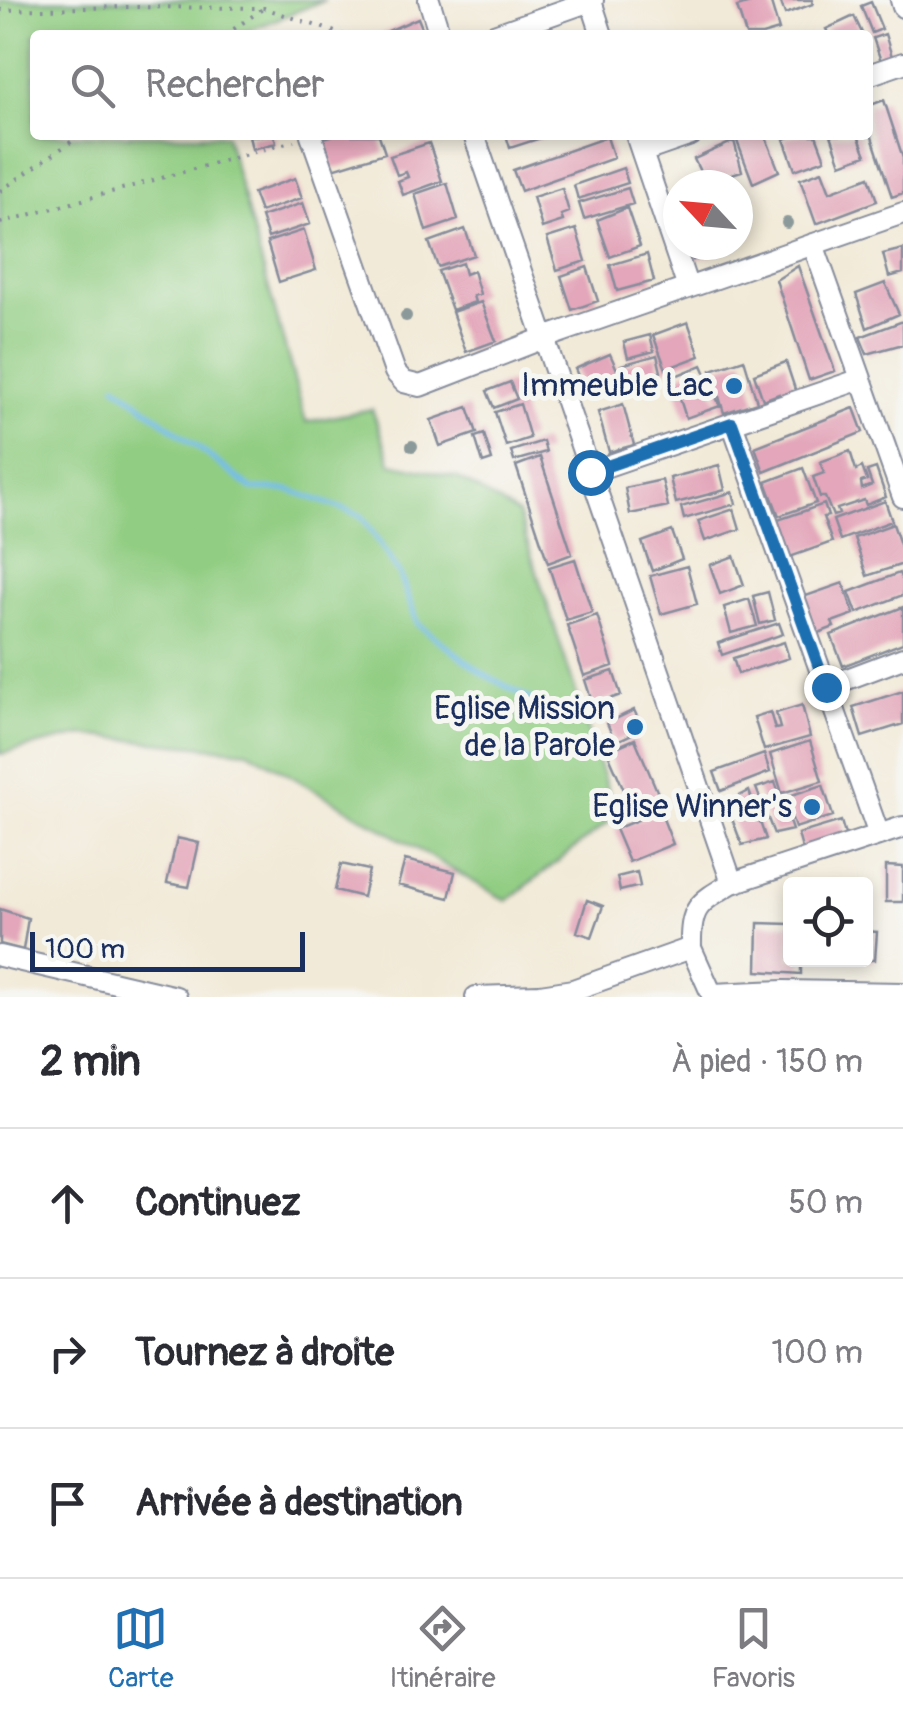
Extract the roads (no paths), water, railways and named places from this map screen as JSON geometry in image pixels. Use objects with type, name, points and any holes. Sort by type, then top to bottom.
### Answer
[{"type":"street","points":[[429,0],[438,30]]},
{"type":"street","points":[[508,30],[592,0],[601,30]]},
{"type":"street","points":[[873,73],[903,63]]},
{"type":"street","points":[[312,140],[395,372],[404,382],[420,386],[544,338],[903,213]]},
{"type":"street","points":[[476,140],[732,882]]},
{"type":"street","points":[[639,143],[688,288]]},
{"type":"street","points":[[813,244],[903,497]]},
{"type":"street","points":[[590,472],[861,379]]},
{"type":"street","points":[[732,423],[879,835]]},
{"type":"street","points":[[826,687],[903,658]]},
{"type":"street","points":[[903,827],[732,882],[694,913],[690,926],[690,948],[712,995],[784,991],[903,993]]},
{"type":"street","points":[[476,997],[573,990],[690,948]]},
{"type":"street","points":[[0,956],[176,997]]},
{"type":"waterway","points":[[116,385],[252,489],[290,490],[362,516],[400,575],[418,624],[482,673],[539,704]]},
{"type":"place","name":"Immeuble Lac","points":[[734,386]]},
{"type":"place","name":"Eglise Mission de la Parole","points":[[635,727]]},
{"type":"place","name":"Eglise Winner's","points":[[812,807]]}]
